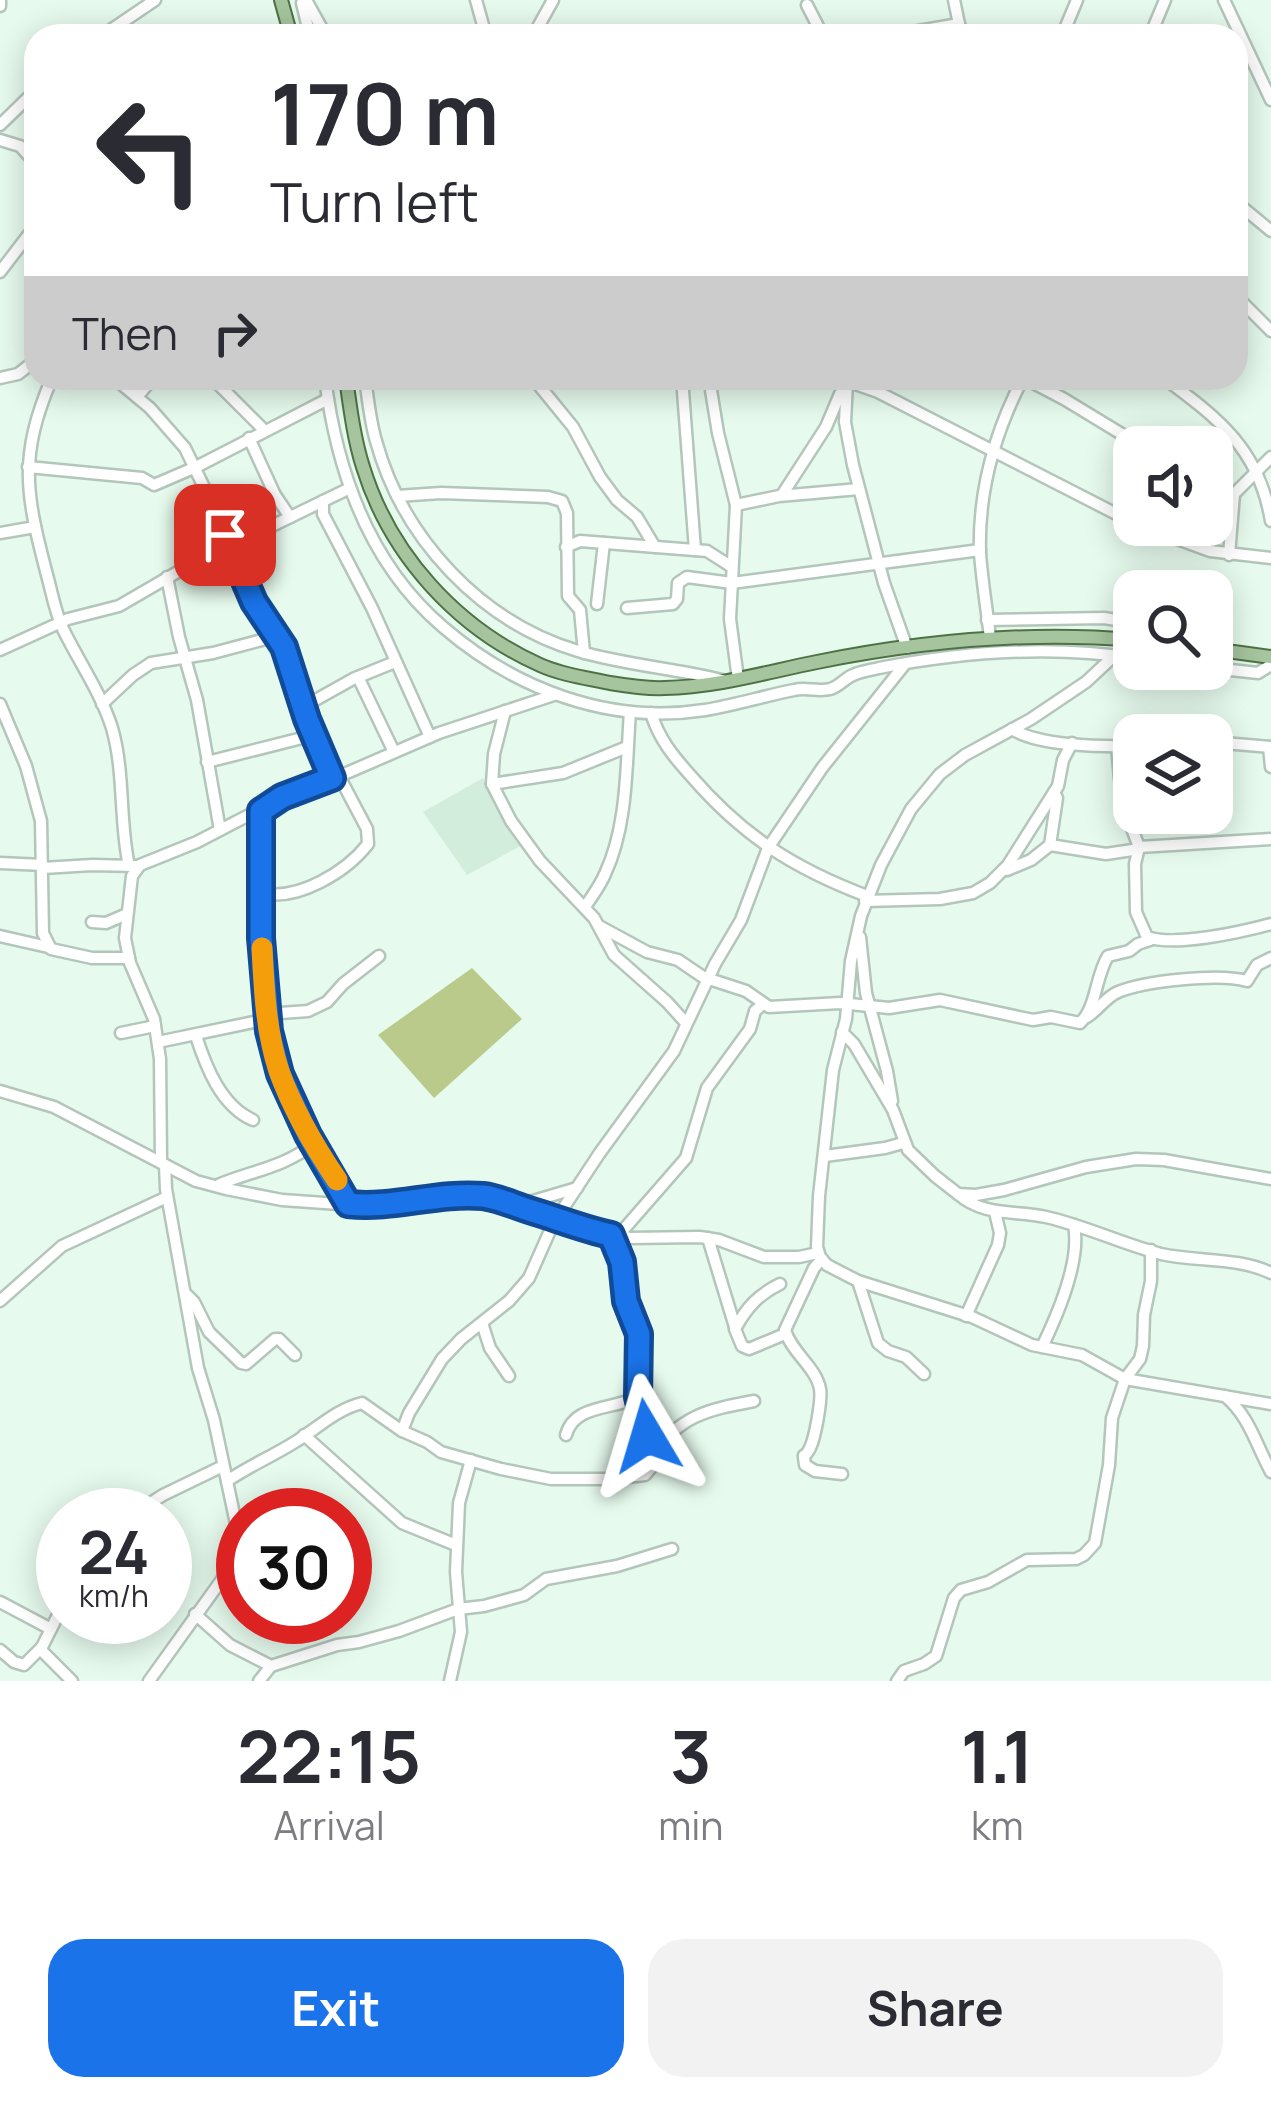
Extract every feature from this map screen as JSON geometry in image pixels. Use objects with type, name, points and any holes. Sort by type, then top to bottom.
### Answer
[{"type":"main road","points":[[348,390],[363,466],[378,506],[420,575],[489,636],[542,666],[572,676],[661,689],[990,638],[1113,638]]},
{"type":"main road","points":[[1233,653],[1271,661]]},
{"type":"street","points":[[119,24],[154,0]]},
{"type":"street","points":[[807,4],[817,24]]},
{"type":"street","points":[[1248,51],[1271,100]]},
{"type":"street","points":[[0,125],[24,102]]},
{"type":"street","points":[[0,272],[24,248]]},
{"type":"street","points":[[1248,308],[1271,331]]},
{"type":"street","points":[[47,390],[33,428],[28,466],[35,527],[60,623],[116,741],[134,866],[125,938],[155,1026],[167,1197],[198,1368],[238,1533],[236,1559],[155,1679]]},
{"type":"street","points":[[129,390],[169,427],[196,467],[254,602],[278,635],[291,664],[314,735],[367,829],[368,844],[361,854],[319,883],[279,897],[263,893]]},
{"type":"street","points":[[137,397],[143,390]]},
{"type":"street","points":[[224,390],[264,430]]},
{"type":"street","points":[[327,390],[348,489],[391,571],[427,614],[487,660],[554,695],[630,712],[707,710],[805,688],[828,690],[852,675],[905,664],[989,654],[1113,655]]},
{"type":"street","points":[[367,390],[376,441],[397,496],[427,544],[458,581],[492,610],[552,643],[584,653],[722,680]]},
{"type":"street","points":[[542,390],[573,427],[616,500],[637,517],[655,547]]},
{"type":"street","points":[[683,390],[695,550]]},
{"type":"street","points":[[711,390],[736,505],[730,625],[738,679]]},
{"type":"street","points":[[782,496],[826,427],[841,390]]},
{"type":"street","points":[[844,390],[846,430],[859,489],[908,648]]},
{"type":"street","points":[[871,390],[1113,512]]},
{"type":"street","points":[[990,638],[980,550],[982,495],[992,451],[1019,390]]},
{"type":"street","points":[[1047,390],[1113,429]]},
{"type":"street","points":[[1180,390],[1225,429],[1257,470],[1271,521]]},
{"type":"street","points":[[28,466],[142,478],[151,485],[328,399]]},
{"type":"street","points":[[249,438],[290,517]]},
{"type":"street","points":[[1229,555],[1234,494],[1271,457]]},
{"type":"street","points":[[0,650],[60,623],[119,606],[167,577],[348,489]]},
{"type":"street","points":[[736,505],[859,489]]},
{"type":"street","points":[[397,496],[441,493],[558,499],[565,505],[568,596],[580,610],[584,653]]},
{"type":"street","points":[[322,501],[323,514],[430,737]]},
{"type":"street","points":[[0,533],[35,527]]},
{"type":"street","points":[[567,528],[580,541]]},
{"type":"street","points":[[566,547],[580,541],[695,550],[713,553],[732,567]]},
{"type":"street","points":[[597,604],[604,543]]},
{"type":"street","points":[[1196,546],[1229,555],[1271,558]]},
{"type":"street","points":[[627,608],[673,604],[679,583],[687,577],[732,583],[980,550]]},
{"type":"street","points":[[167,577],[197,700],[220,830]]},
{"type":"street","points":[[987,620],[1113,619]]},
{"type":"street","points":[[102,704],[143,667],[278,635]]},
{"type":"street","points":[[708,1238],[745,1348],[785,1334],[820,1256],[818,1210],[832,1070],[866,899],[903,823],[940,774],[1086,682],[1113,657]]},
{"type":"street","points":[[1233,670],[1258,673],[1271,661]]},
{"type":"street","points":[[303,706],[395,662]]},
{"type":"street","points":[[402,1431],[442,1359],[523,1286],[557,1217],[670,1058],[741,920],[768,848],[822,768],[905,664]]},
{"type":"street","points":[[358,677],[394,752]]},
{"type":"street","points":[[0,863],[134,866],[261,811],[282,797],[430,737],[554,695]]},
{"type":"street","points":[[0,704],[35,795],[43,836],[43,933],[48,947]]},
{"type":"street","points":[[505,711],[492,784],[511,821],[540,861],[585,907],[614,955],[686,1023]]},
{"type":"street","points":[[585,907],[615,847],[630,712]]},
{"type":"street","points":[[651,713],[660,737],[726,814],[768,848],[866,899],[940,899],[974,893],[990,884],[1060,782],[1072,742]]},
{"type":"street","points":[[1012,729],[1030,739],[1113,746]]},
{"type":"street","points":[[206,762],[314,735]]},
{"type":"street","points":[[1233,744],[1270,747],[1271,767]]},
{"type":"street","points":[[492,784],[562,772],[627,747]]},
{"type":"street","points":[[1002,872],[1031,860],[1050,845],[1054,792]]},
{"type":"street","points":[[261,811],[261,938],[267,1017],[278,1069],[348,1204]]},
{"type":"street","points":[[1134,834],[1139,848],[1136,912],[1150,940]]},
{"type":"street","points":[[1050,845],[1106,854],[1271,839]]},
{"type":"street","points":[[92,922],[106,923],[127,914]]},
{"type":"street","points":[[1087,1016],[1108,956],[1150,940],[1215,936],[1271,924]]},
{"type":"street","points":[[599,926],[647,952],[678,960],[708,979],[750,993],[770,1007],[848,1003],[870,1008],[940,1000],[1033,1020],[1051,1017],[1079,1024],[1117,993],[1216,976],[1246,981],[1258,964],[1271,958]]},
{"type":"street","points":[[858,930],[865,988],[892,1110],[903,1143],[935,1176],[970,1204],[995,1212],[1045,1217],[1151,1250],[1271,1273]]},
{"type":"street","points":[[0,936],[92,958],[129,958]]},
{"type":"street","points":[[158,1042],[308,1011],[379,956]]},
{"type":"street","points":[[615,1235],[686,1158],[707,1088],[750,1029],[754,1011],[764,1004]]},
{"type":"street","points":[[122,1034],[155,1026]]},
{"type":"street","points":[[842,1032],[854,1044],[892,1110]]},
{"type":"street","points":[[196,1036],[208,1072],[238,1112],[253,1120]]},
{"type":"street","points":[[0,1090],[54,1107],[196,1181],[216,1186],[282,1200],[348,1204],[488,1196],[615,1235],[708,1238],[764,1257],[820,1256],[833,1270],[858,1282],[966,1316],[1042,1347],[1082,1354],[1125,1379],[1271,1404]]},
{"type":"street","points":[[824,1156],[903,1143]]},
{"type":"street","points":[[216,1186],[278,1166],[313,1144]]},
{"type":"street","points":[[958,1194],[1004,1190],[1098,1164],[1136,1159],[1271,1179]]},
{"type":"street","points":[[511,1203],[577,1188]]},
{"type":"street","points":[[0,1301],[62,1246],[167,1197]]},
{"type":"street","points":[[966,1316],[998,1245],[995,1212]]},
{"type":"street","points":[[1042,1347],[1069,1275],[1074,1225]]},
{"type":"street","points":[[227,1481],[333,1414],[362,1403],[441,1452],[471,1460],[551,1479],[645,1475],[650,1469],[638,1397],[639,1334],[626,1301],[615,1235]]},
{"type":"street","points":[[897,1681],[904,1671],[936,1656],[954,1598],[961,1590],[988,1582],[1027,1560],[1076,1559],[1091,1549],[1109,1466],[1112,1418],[1143,1346],[1151,1250]]},
{"type":"street","points":[[858,1282],[878,1342],[904,1355],[924,1374]]},
{"type":"street","points":[[735,1329],[763,1292],[780,1284]]},
{"type":"street","points":[[184,1293],[209,1332],[241,1363],[246,1364],[274,1340],[286,1344],[295,1355]]},
{"type":"street","points":[[482,1323],[490,1348],[509,1376]]},
{"type":"street","points":[[785,1334],[820,1390],[805,1465],[814,1471],[842,1474]]},
{"type":"street","points":[[1223,1394],[1243,1414],[1271,1472]]},
{"type":"street","points":[[566,1435],[576,1416],[638,1397]]},
{"type":"street","points":[[649,1458],[691,1417],[754,1401]]},
{"type":"street","points":[[304,1435],[401,1523],[456,1545]]},
{"type":"street","points":[[450,1681],[460,1638],[456,1545],[471,1460]]},
{"type":"street","points":[[177,1488],[223,1466]]},
{"type":"street","points":[[259,1681],[271,1666],[330,1647],[524,1595],[546,1579],[617,1566],[672,1549]]},
{"type":"street","points":[[0,1602],[36,1621]]},
{"type":"street","points":[[195,1614],[230,1645],[271,1666]]},
{"type":"street","points":[[0,1650],[24,1665],[43,1644]]},
{"type":"street","points":[[41,1647],[72,1681]]},
{"type":"street","points":[[50,1681],[61,1670]]},
{"type":"shaded area","points":[[483,778],[528,842],[467,875],[423,812]]},
{"type":"green space","points":[[472,968],[522,1019],[434,1098],[378,1035]]},
{"type":"slow traffic","points":[[262,948],[269,1031],[278,1069],[308,1135],[337,1180]]},
{"type":"route","points":[[225,535],[254,602],[284,647],[332,778],[299,789],[261,811],[261,938],[269,1031],[278,1069],[308,1135],[348,1204],[488,1196],[611,1235],[639,1334],[638,1397],[647,1436]]}]
